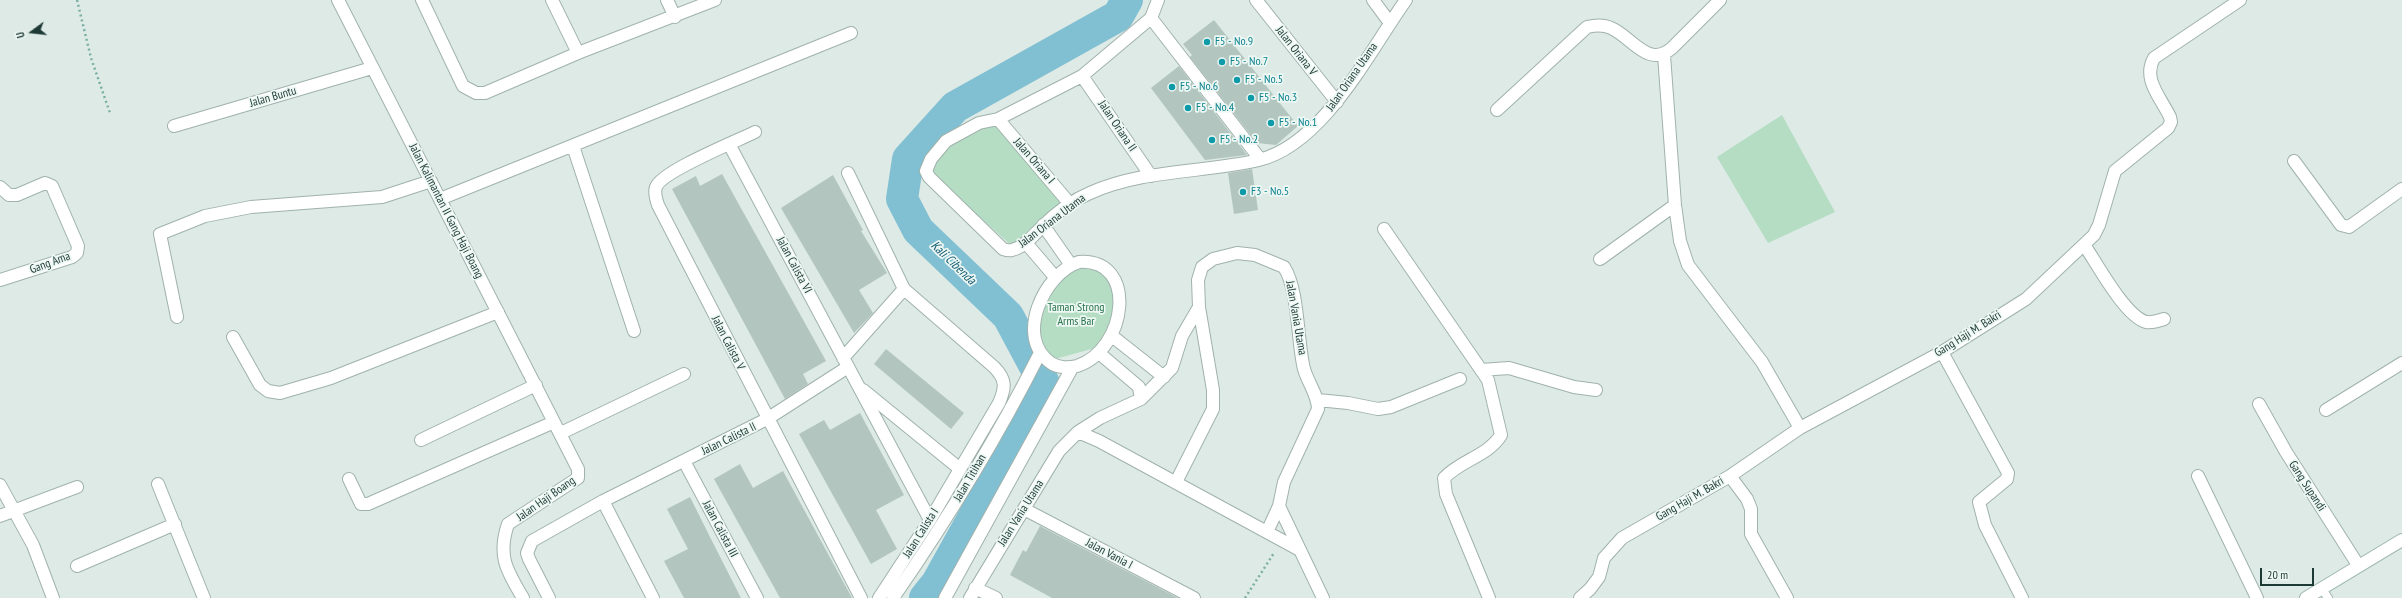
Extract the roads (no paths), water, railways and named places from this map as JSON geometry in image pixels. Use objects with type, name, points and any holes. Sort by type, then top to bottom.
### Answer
[{"type":"street","name":"Jalan Kalimantan II Gang Haji Boang","points":[[338,0],[554,422]]},
{"type":"street","points":[[422,0],[463,86],[476,93],[485,93],[578,53],[675,17],[715,0]]},
{"type":"street","points":[[552,0],[578,53]]},
{"type":"street","points":[[667,0],[675,17]]},
{"type":"street","name":"Jalan Oriana Utama","points":[[1158,0],[1151,18],[1082,76],[998,119],[979,123],[946,141],[931,159],[926,171],[929,177],[1003,249],[1012,250],[1026,243],[1043,225],[1070,204],[1090,193],[1120,183],[1151,176],[1260,160],[1288,147],[1315,126],[1337,102],[1406,0]]},
{"type":"street","name":"Jalan Oriana V","points":[[1256,0],[1337,102]]},
{"type":"street","points":[[1373,0],[1390,22]]},
{"type":"street","points":[[1497,110],[1587,27],[1600,24],[1612,28],[1646,53],[1656,56],[1664,55],[1720,0]]},
{"type":"street","name":"Gang Haji M. Bakri","points":[[1580,598],[1600,577],[1604,558],[1611,547],[1622,538],[1730,476],[1800,428],[1942,352],[2026,299],[2085,246],[2099,225],[2114,172],[2168,128],[2171,122],[2170,117],[2150,81],[2149,72],[2154,58],[2240,0]]},
{"type":"street","points":[[1151,18],[1260,160]]},
{"type":"street","points":[[440,199],[851,33]]},
{"type":"street","points":[[1664,55],[1675,205],[1680,241],[1688,265],[1762,362],[1800,428]]},
{"type":"street","name":"Jalan Buntu","points":[[174,126],[372,68]]},
{"type":"street","name":"Jalan Oriana II","points":[[1082,76],[1151,176]]},
{"type":"street","name":"Jalan Oriana I","points":[[998,119],[1070,204]]},
{"type":"street","name":"Jalan Calista V","points":[[755,132],[668,174],[656,187],[655,195],[658,205],[767,419],[861,598]]},
{"type":"street","name":"Jalan Calista VI","points":[[729,144],[930,520]]},
{"type":"street","points":[[573,146],[634,331]]},
{"type":"street","points":[[2294,161],[2341,224],[2349,227],[2402,189]]},
{"type":"street","points":[[848,173],[904,289]]},
{"type":"street","points":[[177,317],[160,234],[211,215],[251,207],[382,197],[431,181]]},
{"type":"street","name":"Gang Ama","points":[[0,187],[9,195],[17,195],[45,183],[52,186],[78,246],[76,253],[72,257],[0,280]]},
{"type":"street","points":[[1600,259],[1675,205]]},
{"type":"street","points":[[1043,225],[1071,265]]},
{"type":"street","points":[[1384,229],[1488,380],[1501,435],[1494,446],[1452,470],[1444,478],[1446,494],[1489,598]]},
{"type":"street","points":[[1026,243],[1055,277]]},
{"type":"street","points":[[2085,246],[2131,314],[2144,322],[2156,322],[2164,319]]},
{"type":"street","name":"Jalan Vania Utama","points":[[1176,482],[1213,409],[1213,390],[1199,307],[1198,280],[1202,267],[1213,259],[1237,253],[1249,254],[1284,268],[1290,281],[1304,368],[1318,400]]},
{"type":"street","points":[[1087,262],[1098,264],[1113,278],[1118,288],[1120,304],[1118,321],[1112,336],[1099,353],[1086,363],[1072,368],[1054,365],[1040,353],[1034,336],[1035,321],[1039,304],[1055,277],[1071,265],[1087,262]]},
{"type":"street","name":"Jalan Calista II","points":[[549,598],[529,559],[529,546],[532,542],[604,501],[767,419],[846,362],[904,289]]},
{"type":"street","name":"Jalan Calista I","points":[[880,598],[930,520],[1000,403],[1005,382],[1002,375],[994,367],[904,289]]},
{"type":"street","name":"Jalan Vania Utama","points":[[972,593],[1059,451],[1078,432],[1100,418],[1141,399],[1164,377],[1172,368],[1182,336],[1199,307]]},
{"type":"street","points":[[233,337],[260,384],[268,391],[280,394],[331,378],[498,312]]},
{"type":"street","points":[[1112,336],[1164,377]]},
{"type":"street","points":[[1942,352],[2008,473],[2007,480],[1982,497],[1979,502],[1979,506],[1985,525],[2022,598]]},
{"type":"street","name":"Jalan Titihan","points":[[893,598],[937,535],[1022,389],[1040,353]]},
{"type":"street","points":[[1099,353],[1139,387],[1141,399]]},
{"type":"street","points":[[2326,410],[2402,363]]},
{"type":"street","points":[[945,598],[1072,368]]},
{"type":"street","points":[[1481,370],[1509,368],[1574,387],[1596,390]]},
{"type":"street","points":[[561,433],[684,374]]},
{"type":"street","points":[[1267,532],[1279,506],[1284,482],[1314,420],[1318,400],[1348,403],[1378,409],[1391,407],[1460,379]]},
{"type":"street","points":[[421,440],[536,385]]},
{"type":"street","name":"Jalan Calista VI","points":[[858,386],[960,469]]},
{"type":"street","name":"Gang Supandi","points":[[2259,404],[2286,452],[2358,565]]},
{"type":"street","points":[[349,479],[361,504],[368,504],[554,422]]},
{"type":"street","name":"Jalan Haji Boang","points":[[523,598],[507,571],[502,550],[508,524],[578,478],[578,469],[561,433],[554,422]]},
{"type":"street","points":[[1078,432],[1176,482],[1298,549]]},
{"type":"street","name":"Jalan Calista III","points":[[684,461],[757,598]]},
{"type":"street","points":[[1730,476],[1747,499],[1751,509],[1752,534],[1787,598]]},
{"type":"street","points":[[2198,476],[2257,598]]},
{"type":"street","points":[[158,484],[204,598]]},
{"type":"street","points":[[0,485],[33,545],[53,598]]},
{"type":"street","points":[[0,516],[15,512],[77,487]]},
{"type":"street","points":[[604,501],[653,598]]},
{"type":"street","points":[[1279,506],[1298,549],[1323,598]]},
{"type":"street","name":"Jalan Vania I","points":[[1024,509],[1194,598]]},
{"type":"street","points":[[77,566],[175,524]]},
{"type":"street","points":[[2306,598],[2325,593],[2358,565],[2402,540]]},
{"type":"street","points":[[972,593],[996,598]]},
{"type":"waterway","name":"Kali Cibenda","points":[[925,598],[937,583],[1046,387],[1008,316],[918,230],[902,199],[908,159],[955,107],[1118,16],[1127,0]]},
{"type":"place","name":"F5 - No.9","points":[[1207,42]]},
{"type":"place","name":"F5 - No.7","points":[[1222,62]]},
{"type":"place","name":"F5 - No.5","points":[[1237,80]]},
{"type":"place","name":"F5 - No.6","points":[[1172,87]]},
{"type":"place","name":"F5 - No.3","points":[[1251,98]]},
{"type":"place","name":"F5 - No.4","points":[[1188,108]]},
{"type":"place","name":"F5 - No.1","points":[[1271,123]]},
{"type":"place","name":"F5 - No.2","points":[[1212,140]]},
{"type":"place","name":"F3 - No.5","points":[[1243,192]]},
{"type":"park label","name":"Taman Strong Arms Bar","points":[[1076,315]]}]
